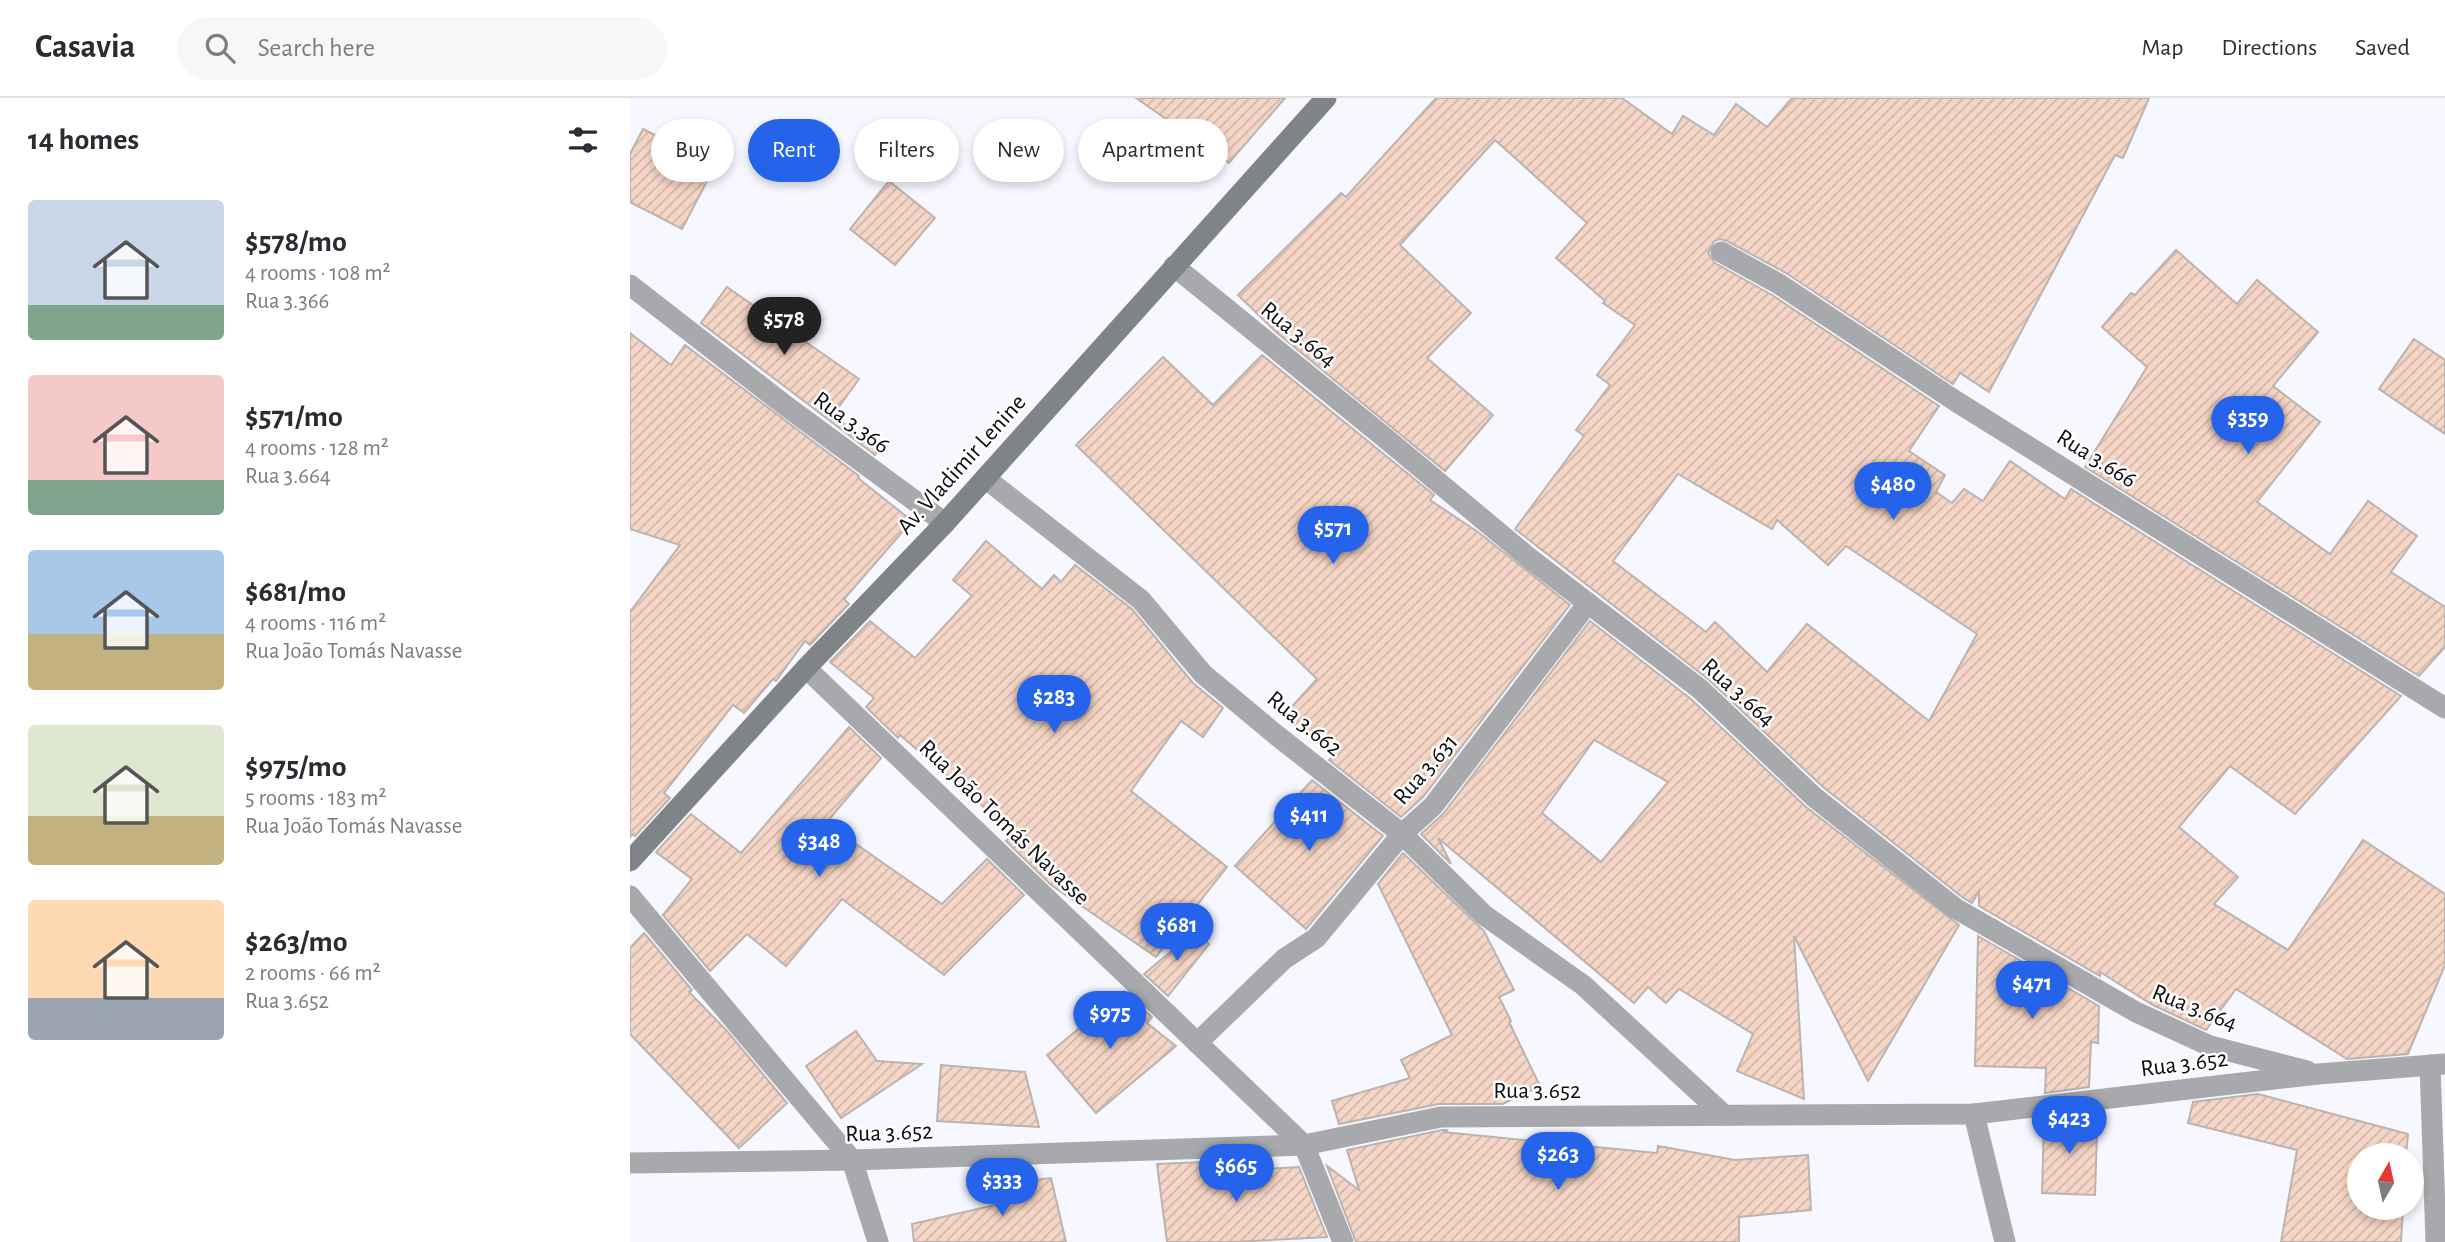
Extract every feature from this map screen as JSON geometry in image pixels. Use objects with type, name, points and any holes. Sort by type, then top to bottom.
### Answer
[{"type":"main road","name":"Av. Vladimir Lenine","points":[[630,861],[806,668],[944,523],[1326,98]]},
{"type":"street","name":"Rua 3.666","points":[[1721,252],[1779,284],[1954,400],[2445,708]]},
{"type":"street","name":"Rua 3.664","points":[[1174,266],[1528,557],[1700,689],[1814,797],[1955,908],[2136,1012],[2210,1046],[2318,1074]]},
{"type":"street","name":"Rua 3.366","points":[[630,285],[786,406],[944,523]]},
{"type":"street","name":"Rua 3.662","points":[[985,478],[1141,600],[1203,674],[1402,834],[1484,915],[1583,985],[1724,1115]]},
{"type":"street","name":"Rua 3.631","points":[[1198,1043],[1284,959],[1316,937],[1402,834],[1433,806],[1588,603]]},
{"type":"street","name":"Rua João Tomás Navasse","points":[[806,668],[1304,1145],[1343,1242]]},
{"type":"street","points":[[630,896],[852,1160],[878,1242]]},
{"type":"street","name":"Rua 3.652","points":[[630,1163],[852,1160],[1304,1145],[1441,1117],[1974,1114],[2318,1074],[2437,1064]]},
{"type":"street","points":[[2436,1242],[2437,1064]]},
{"type":"street","points":[[1974,1114],[2005,1242]]},
{"type":"building","points":[[1136,98],[1285,98],[1229,163],[1228,119],[1166,119]]},
{"type":"building","points":[[1436,98],[1622,98],[1672,134],[1683,116],[1714,135],[1736,104],[1767,127],[1792,98],[2149,98],[2123,158],[2115,155],[1989,392],[1960,373],[1953,384],[1786,273],[1727,241],[1714,241],[1708,253],[1715,263],[1772,295],[1939,406],[1909,451],[1945,475],[1936,492],[1952,503],[1964,489],[1983,501],[2010,461],[2065,499],[2071,489],[2401,696],[2295,814],[2230,766],[2179,827],[2238,877],[2214,904],[2288,950],[2363,840],[2445,894],[2445,965],[2408,1054],[2347,1059],[2236,989],[2206,1030],[2153,1005],[2100,972],[2100,976],[1979,906],[1979,891],[1972,903],[1962,897],[1823,787],[1708,679],[1515,529],[1584,436],[1576,430],[1610,385],[1597,375],[1635,325],[1603,303],[1605,301],[1556,258],[1587,223],[1495,140],[1400,245],[1471,313],[1427,358],[1493,415],[1445,471],[1276,332],[1238,295],[1341,193],[1346,197]],"holes":[[[1678,474],[1772,529],[1777,520],[1828,565],[1846,546],[1977,634],[1929,721],[1807,624],[1767,672],[1715,622],[1706,632],[1613,561]]]},
{"type":"building","points":[[643,129],[651,133],[651,182],[707,182],[682,229],[630,202],[630,154]]},
{"type":"building","points":[[888,182],[935,218],[895,265],[850,229]]},
{"type":"building","points":[[2176,250],[2237,304],[2257,280],[2318,332],[2273,386],[2320,422],[2257,502],[2330,554],[2368,501],[2417,536],[2391,572],[2445,607],[2445,647],[2419,676],[2085,467],[2147,367],[2102,327],[2131,293],[2135,295]]},
{"type":"building","points":[[727,287],[859,379],[833,415],[879,451],[875,455],[701,323]]},
{"type":"building","points":[[630,333],[671,365],[685,345],[859,476],[858,478],[912,521],[844,599],[849,604],[810,645],[805,641],[776,681],[773,679],[744,713],[733,705],[664,793],[670,798],[635,836],[633,834],[630,837],[630,612],[680,545],[630,529]]},
{"type":"building","points":[[2414,339],[2445,360],[2445,434],[2379,389]]},
{"type":"building","points":[[1262,355],[1434,495],[1430,500],[1478,532],[1570,605],[1423,797],[1401,817],[1329,760],[1334,755],[1283,716],[1317,679],[1076,445],[1163,357],[1213,405]]},
{"type":"building","points":[[986,541],[1042,589],[1054,575],[1061,582],[1075,565],[1132,609],[1193,683],[1223,708],[1203,737],[1181,721],[1131,791],[1227,867],[1156,957],[1051,885],[1006,841],[1014,833],[900,735],[898,738],[866,707],[874,698],[830,662],[870,621],[915,658],[972,596],[953,580]]},
{"type":"building","points":[[1590,621],[1691,699],[1806,807],[1959,925],[1868,1081],[1794,936],[1804,1099],[1737,1071],[1753,1034],[1679,989],[1666,1003],[1648,987],[1634,1003],[1438,838],[1451,864],[1421,834],[1443,814]],"holes":[[[1594,740],[1668,782],[1601,862],[1542,813]]]},
{"type":"building","points":[[849,727],[881,758],[826,823],[942,904],[987,859],[1024,895],[944,975],[842,899],[786,966],[747,934],[710,971],[663,915],[692,879],[656,852],[691,814],[741,853]]},
{"type":"building","points":[[1312,780],[1383,836],[1306,929],[1235,866]]},
{"type":"building","points":[[1403,853],[1484,931],[1514,990],[1499,997],[1540,1086],[1503,1104],[1439,1104],[1339,1124],[1332,1101],[1410,1078],[1401,1060],[1452,1035],[1378,884]]},
{"type":"building","points":[[1195,931],[1209,944],[1168,996],[1144,974]]},
{"type":"building","points":[[644,933],[692,990],[689,992],[727,1031],[787,1103],[739,1148],[630,1034],[630,948]]},
{"type":"building","points":[[1978,936],[2099,1006],[2098,1043],[2091,1042],[2089,1087],[2045,1093],[2046,1068],[1975,1066]]},
{"type":"building","points":[[1124,991],[1152,1017],[1147,1023],[1176,1046],[1096,1113],[1047,1055]]},
{"type":"building","points":[[856,1031],[877,1061],[922,1064],[841,1118],[806,1066]]},
{"type":"building","points":[[941,1065],[1025,1072],[1039,1127],[937,1121]]},
{"type":"building","points":[[2258,1094],[2408,1134],[2407,1143],[2347,1143],[2347,1220],[2402,1220],[2401,1242],[2281,1242],[2297,1150],[2188,1123],[2193,1102]]},
{"type":"building","points":[[2088,1114],[2087,1134],[2097,1134],[2095,1195],[2042,1193],[2044,1119]]},
{"type":"building","points":[[1442,1130],[1657,1153],[1658,1146],[1735,1160],[1808,1155],[1811,1210],[1739,1217],[1739,1242],[1356,1242],[1327,1166],[1359,1190],[1347,1150]]},
{"type":"building","points":[[1227,1161],[1228,1171],[1299,1167],[1327,1237],[1167,1242],[1157,1164]]},
{"type":"building","points":[[1051,1178],[1066,1242],[914,1242],[912,1224],[995,1205],[995,1185]]}]
